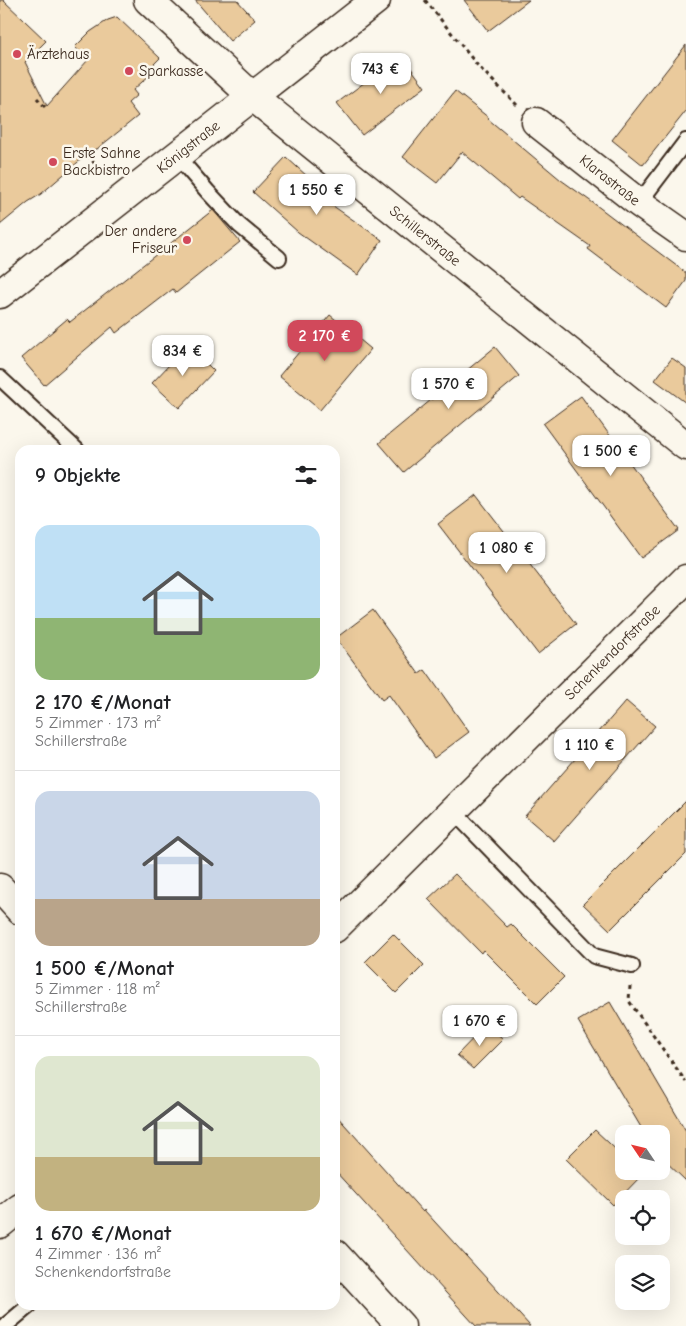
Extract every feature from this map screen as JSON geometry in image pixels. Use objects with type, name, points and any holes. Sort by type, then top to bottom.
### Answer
[{"type":"street","name":"Schillerstraße","points":[[148,0],[252,96],[686,446]]},
{"type":"street","name":"Königstraße","points":[[0,294],[376,0]]},
{"type":"street","name":"Klarastraße","points":[[536,122],[639,203],[686,236]]},
{"type":"street","name":"Schenkendorfstraße","points":[[340,923],[686,579]]},
{"type":"street","points":[[0,888],[15,904]]},
{"type":"street","points":[[0,1224],[15,1212]]},
{"type":"street","points":[[340,1259],[401,1326]]},
{"type":"lane","points":[[639,203],[686,141]]},
{"type":"lane","points":[[176,155],[239,225],[279,258]]},
{"type":"lane","points":[[0,378],[72,445]]},
{"type":"lane","points":[[453,810],[594,956],[632,966]]},
{"type":"lane","points":[[5,1326],[24,1310]]},
{"type":"path","points":[[425,0],[478,66],[536,122]]},
{"type":"path","points":[[37,98],[44,107]]},
{"type":"path","points":[[632,966],[629,1001],[686,1082]]},
{"type":"building","points":[[0,0],[3,0],[46,41],[25,62],[47,106],[88,60],[75,47],[90,32],[108,20],[117,17],[160,58],[153,65],[151,74],[133,90],[137,95],[128,103],[138,116],[97,149],[92,150],[41,194],[0,225]]},
{"type":"building","points":[[195,0],[237,0],[255,20],[230,41]]},
{"type":"building","points":[[464,0],[529,0],[488,31]]},
{"type":"building","points":[[686,45],[686,111],[643,165],[612,140]]},
{"type":"building","points":[[401,55],[425,87],[362,135],[337,103]]},
{"type":"building","points":[[455,91],[561,180],[686,273],[686,281],[666,308],[588,249],[590,246],[520,197],[518,199],[462,152],[437,183],[403,157]]},
{"type":"building","points":[[286,157],[330,197],[326,201],[382,240],[358,275],[298,232],[253,192]]},
{"type":"building","points":[[213,210],[240,242],[176,293],[173,289],[116,333],[112,327],[44,385],[21,358],[67,319],[70,322]]},
{"type":"building","points":[[330,315],[371,349],[320,410],[279,376]]},
{"type":"building","points":[[188,345],[214,371],[179,408],[152,383]]},
{"type":"building","points":[[495,347],[519,376],[404,472],[379,443]]},
{"type":"building","points":[[672,358],[686,368],[686,403],[655,380]]},
{"type":"building","points":[[581,396],[679,530],[641,558],[543,424]]},
{"type":"building","points":[[476,495],[576,624],[538,654],[438,524]]},
{"type":"building","points":[[373,610],[419,674],[425,670],[469,732],[434,758],[389,695],[382,700],[340,643],[340,635]]},
{"type":"building","points":[[626,701],[655,726],[554,841],[525,816]]},
{"type":"building","points":[[686,801],[686,854],[610,930],[583,904]]},
{"type":"building","points":[[455,874],[507,927],[511,924],[564,977],[537,1004],[483,950],[481,953],[428,899]]},
{"type":"building","points":[[393,934],[424,965],[396,993],[365,962]]},
{"type":"building","points":[[610,1002],[686,1131],[686,1181],[670,1166],[670,1125],[640,1125],[578,1021]]},
{"type":"building","points":[[487,1024],[503,1039],[473,1069],[457,1055]]},
{"type":"building","points":[[340,1120],[423,1212],[424,1210],[530,1326],[476,1326],[340,1176]]},
{"type":"building","points":[[595,1130],[615,1149],[615,1180],[637,1180],[628,1190],[615,1190],[615,1203],[613,1205],[566,1159]]},
{"type":"place","name":"Ärztehaus","points":[[17,54]]},
{"type":"place","name":"Sparkasse","points":[[129,71]]},
{"type":"place","name":"Erste Sahne Backbistro","points":[[53,162]]},
{"type":"place","name":"Der andere Friseur","points":[[187,240]]}]
